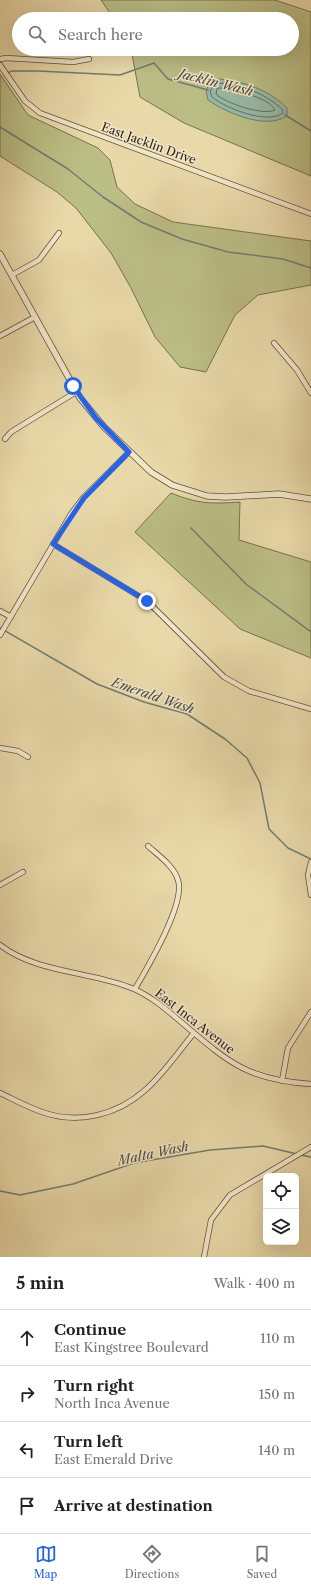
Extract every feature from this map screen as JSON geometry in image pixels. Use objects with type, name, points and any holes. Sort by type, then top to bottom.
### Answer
[{"type":"street","points":[[0,60],[6,58],[73,62],[89,59]]},
{"type":"street","name":"East Jacklin Drive","points":[[0,65],[25,101],[45,116],[311,214]]},
{"type":"street","points":[[12,275],[39,260],[48,250],[59,233]]},
{"type":"street","points":[[0,254],[76,392],[96,418],[129,452],[158,477],[191,492],[226,497],[290,495],[311,499]]},
{"type":"street","points":[[0,336],[35,317]]},
{"type":"street","points":[[274,343],[297,370],[311,393]]},
{"type":"street","points":[[5,439],[11,432],[76,392]]},
{"type":"street","points":[[0,635],[53,544],[84,498],[129,452]]},
{"type":"street","points":[[53,544],[147,601],[224,677],[249,691],[311,709]]},
{"type":"street","points":[[0,611],[11,617]]},
{"type":"street","points":[[0,748],[18,751],[28,757]]},
{"type":"street","points":[[135,989],[156,951],[175,910],[180,892],[179,882],[175,873],[162,858],[148,846]]},
{"type":"street","points":[[311,862],[308,875],[311,895]]},
{"type":"street","points":[[0,885],[23,872]]},
{"type":"street","name":"East Inca Avenue","points":[[0,945],[10,952],[32,962],[110,981],[135,989],[158,1003],[216,1052],[238,1067],[261,1077],[282,1082],[311,1084]]},
{"type":"street","points":[[282,1082],[288,1048],[311,1012]]},
{"type":"street","points":[[0,1093],[44,1113],[57,1116],[83,1119],[106,1113],[126,1104],[145,1091],[194,1033]]},
{"type":"street","points":[[204,1257],[211,1220],[230,1195],[311,1147]]},
{"type":"green space","points":[[101,0],[275,0],[311,12],[311,176],[184,123],[140,97],[132,56],[299,56],[299,12],[109,12]]},
{"type":"green space","points":[[0,74],[28,115],[98,148],[110,160],[117,187],[135,204],[173,222],[311,241],[311,285],[258,295],[235,315],[206,372],[180,367],[155,337],[131,288],[111,253],[76,208],[57,192],[0,156]]},
{"type":"green space","points":[[171,493],[197,501],[221,503],[240,502],[239,540],[311,562],[311,658],[240,629],[135,532]]},
{"type":"water","points":[[218,79],[247,84],[264,91],[287,108],[287,116],[278,120],[257,121],[225,110],[208,100],[206,90],[211,82]]},
{"type":"waterway","name":"Jacklin Wash","points":[[7,73],[12,71],[38,71],[120,75],[154,63],[168,79],[208,90]]},
{"type":"waterway","name":"Jacklin Wash","points":[[285,115],[311,131]]},
{"type":"waterway","points":[[0,127],[68,169],[103,197],[141,222],[182,239],[228,252],[283,259],[311,268]]},
{"type":"waterway","points":[[191,528],[246,584],[311,632]]},
{"type":"waterway","name":"Emerald Wash","points":[[0,628],[97,684],[144,702],[187,714],[225,739],[247,758],[260,783],[269,829],[288,848],[311,859]]},
{"type":"waterway","name":"Malta Wash","points":[[0,1191],[20,1195],[73,1184],[134,1163],[210,1150],[263,1146],[297,1154]]},
{"type":"waterway","name":"Malta Wash","points":[[301,1155],[311,1157]]},
{"type":"route","points":[[73,386],[88,410],[129,452],[84,498],[71,514],[53,544],[147,601]]}]
